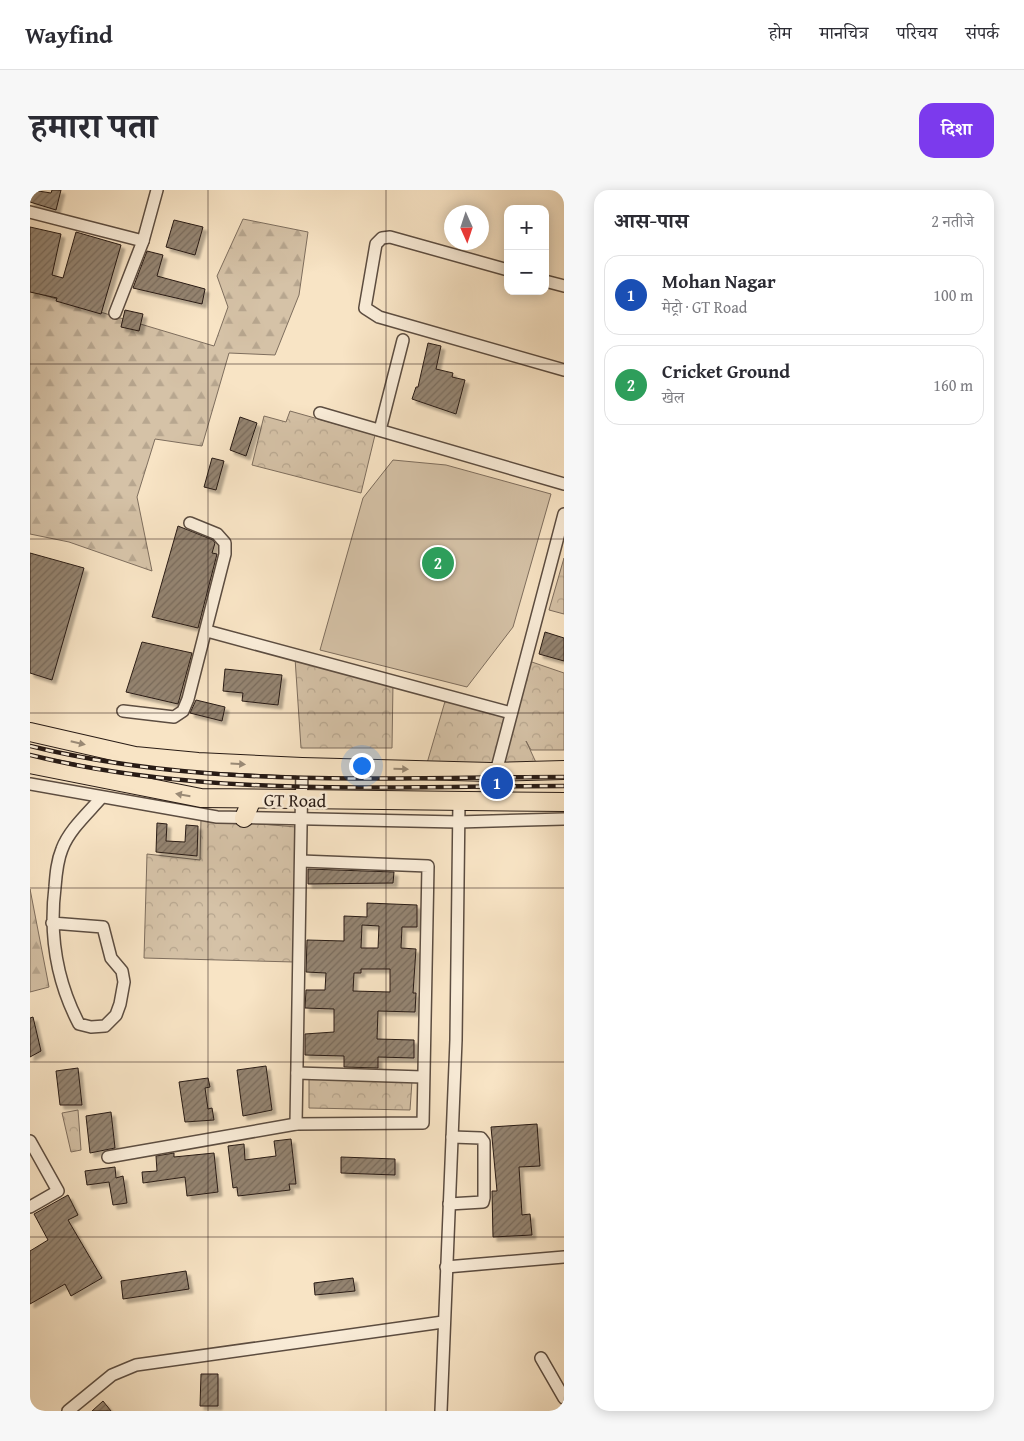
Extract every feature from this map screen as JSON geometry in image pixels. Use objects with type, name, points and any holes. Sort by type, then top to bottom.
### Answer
[{"type":"highway","name":"GT Road","points":[[30,732],[135,756],[198,762],[302,767],[496,772],[564,770]]},
{"type":"highway","name":"GT Road","points":[[30,764],[201,798],[564,802]]},
{"type":"highway","points":[[244,818],[252,799]]},
{"type":"street","points":[[115,314],[143,241],[157,190]]},
{"type":"street","points":[[30,212],[143,241]]},
{"type":"street","points":[[504,269],[390,237],[382,238],[376,244],[366,308],[379,317],[564,370]]},
{"type":"street","points":[[549,282],[564,286]]},
{"type":"street","points":[[380,430],[403,340]]},
{"type":"street","points":[[320,413],[564,484]]},
{"type":"street","points":[[496,772],[564,514]]},
{"type":"street","points":[[123,711],[174,717],[184,711],[207,631],[225,554],[224,543],[217,534],[190,523]]},
{"type":"street","points":[[207,631],[511,713]]},
{"type":"street","points":[[296,1124],[302,767]]},
{"type":"street","points":[[30,784],[183,813],[244,818],[458,822],[564,819]]},
{"type":"street","points":[[52,923],[104,927],[111,958],[122,971],[124,982],[116,1015],[105,1026],[91,1027],[79,1024],[66,1000],[56,964],[52,923],[58,866],[62,848],[73,830],[101,798]]},
{"type":"street","points":[[441,1411],[443,1322],[456,1040],[458,802]]},
{"type":"street","points":[[108,1157],[296,1124],[423,1123],[428,866],[301,861]]},
{"type":"street","points":[[297,1073],[423,1076]]},
{"type":"street","points":[[449,1204],[477,1204],[483,1202],[484,1198],[484,1142],[481,1138],[452,1137]]},
{"type":"street","points":[[30,1141],[58,1191],[30,1206]]},
{"type":"street","points":[[446,1266],[564,1256]]},
{"type":"street","points":[[68,1411],[112,1375],[136,1365],[443,1322]]},
{"type":"street","points":[[541,1358],[564,1398]]},
{"type":"green space","points":[[243,219],[308,232],[299,295],[275,355],[229,353],[202,446],[155,439],[137,497],[152,571],[69,542],[30,534],[30,291],[214,346],[228,307],[217,276]]},
{"type":"green space","points":[[290,411],[375,435],[361,493],[252,465],[264,416],[286,422]]},
{"type":"green space","points":[[393,460],[446,465],[551,494],[513,627],[467,687],[320,650],[363,498]]},
{"type":"green space","points":[[564,558],[564,614],[549,610]]},
{"type":"green space","points":[[295,658],[393,683],[392,748],[301,748]]},
{"type":"green space","points":[[526,660],[564,673],[564,750],[531,750],[526,741],[540,771],[425,770],[446,698],[513,715]]},
{"type":"green space","points":[[201,819],[296,827],[294,962],[144,958],[147,854],[200,860]]},
{"type":"green space","points":[[30,889],[49,987],[30,992]]},
{"type":"green space","points":[[309,1078],[412,1081],[410,1110],[309,1108]]},
{"type":"green space","points":[[78,1110],[81,1150],[71,1152],[62,1113]]},
{"type":"building","points":[[32,190],[51,193],[52,190],[61,190],[56,210],[30,202]]},
{"type":"building","points":[[174,220],[203,227],[195,255],[166,247]]},
{"type":"building","points":[[30,227],[61,234],[52,275],[63,278],[76,232],[121,245],[101,314],[56,301],[57,298],[30,292]]},
{"type":"building","points":[[147,251],[163,255],[157,276],[205,289],[202,304],[133,288]]},
{"type":"building","points":[[125,310],[143,314],[139,331],[121,327]]},
{"type":"building","points":[[428,343],[441,346],[436,369],[453,373],[452,377],[465,380],[456,414],[412,399],[416,387],[418,387]]},
{"type":"building","points":[[240,417],[257,423],[246,456],[230,450]]},
{"type":"building","points":[[212,458],[224,461],[216,490],[204,487]]},
{"type":"building","points":[[178,526],[213,540],[215,543],[212,553],[217,554],[198,628],[152,617]]},
{"type":"building","points":[[30,553],[84,568],[52,680],[30,673]]},
{"type":"building","points":[[545,632],[564,638],[564,661],[539,654]]},
{"type":"building","points":[[142,642],[192,653],[178,704],[126,692]]},
{"type":"building","points":[[225,669],[282,675],[278,705],[242,701],[243,693],[223,691]]},
{"type":"building","points":[[196,700],[225,707],[222,721],[190,713]]},
{"type":"building","points":[[157,823],[167,824],[166,841],[185,842],[186,825],[198,826],[197,856],[156,852]]},
{"type":"building","points":[[308,869],[394,872],[393,883],[308,884]]},
{"type":"building","points":[[367,903],[417,905],[417,927],[402,927],[401,948],[416,949],[413,993],[416,993],[415,1012],[378,1011],[377,1039],[414,1040],[414,1058],[378,1057],[378,1068],[344,1067],[344,1056],[305,1055],[305,1034],[334,1032],[334,1009],[305,1008],[306,990],[325,990],[326,973],[306,972],[307,940],[344,941],[344,916],[367,917]],"holes":[[[362,925],[379,926],[378,948],[361,948]],[[361,969],[390,969],[390,992],[353,991],[354,973],[361,973]]]},
{"type":"building","points":[[33,1017],[41,1051],[30,1057],[30,1018]]},
{"type":"building","points":[[266,1066],[272,1110],[243,1116],[237,1070]]},
{"type":"building","points":[[78,1068],[82,1105],[60,1105],[56,1071]]},
{"type":"building","points":[[208,1078],[210,1087],[205,1088],[208,1109],[212,1108],[214,1120],[185,1122],[179,1082]]},
{"type":"building","points":[[111,1112],[115,1148],[90,1153],[86,1116]]},
{"type":"building","points":[[537,1124],[540,1166],[519,1167],[522,1215],[530,1214],[532,1235],[493,1237],[492,1191],[497,1191],[491,1127]]},
{"type":"building","points":[[291,1139],[296,1184],[289,1184],[290,1190],[238,1196],[237,1187],[233,1188],[228,1146],[244,1144],[245,1160],[276,1156],[274,1141]]},
{"type":"building","points":[[174,1153],[174,1157],[214,1153],[218,1192],[187,1196],[185,1177],[143,1183],[142,1172],[157,1171],[156,1156]]},
{"type":"building","points":[[341,1157],[395,1159],[395,1175],[341,1173]]},
{"type":"building","points":[[115,1167],[116,1178],[123,1176],[127,1203],[113,1205],[109,1182],[87,1185],[85,1171]]},
{"type":"building","points":[[68,1195],[78,1215],[68,1220],[102,1278],[71,1296],[65,1284],[30,1304],[30,1251],[48,1240],[34,1214]]},
{"type":"building","points":[[186,1271],[189,1289],[123,1299],[121,1281]]},
{"type":"building","points":[[353,1278],[355,1291],[315,1295],[314,1283]]},
{"type":"building","points":[[201,1374],[218,1374],[218,1406],[200,1406]]},
{"type":"building","points":[[103,1401],[111,1411],[92,1411]]},
{"type":"railway","points":[[30,746],[96,760],[228,775],[363,779],[564,777]]},
{"type":"railway","points":[[30,755],[96,769],[228,784],[363,788],[564,786]]},
{"type":"place","name":"Cricket Ground","points":[[438,563]]},
{"type":"place","name":"Mohan Nagar","points":[[497,783]]}]
